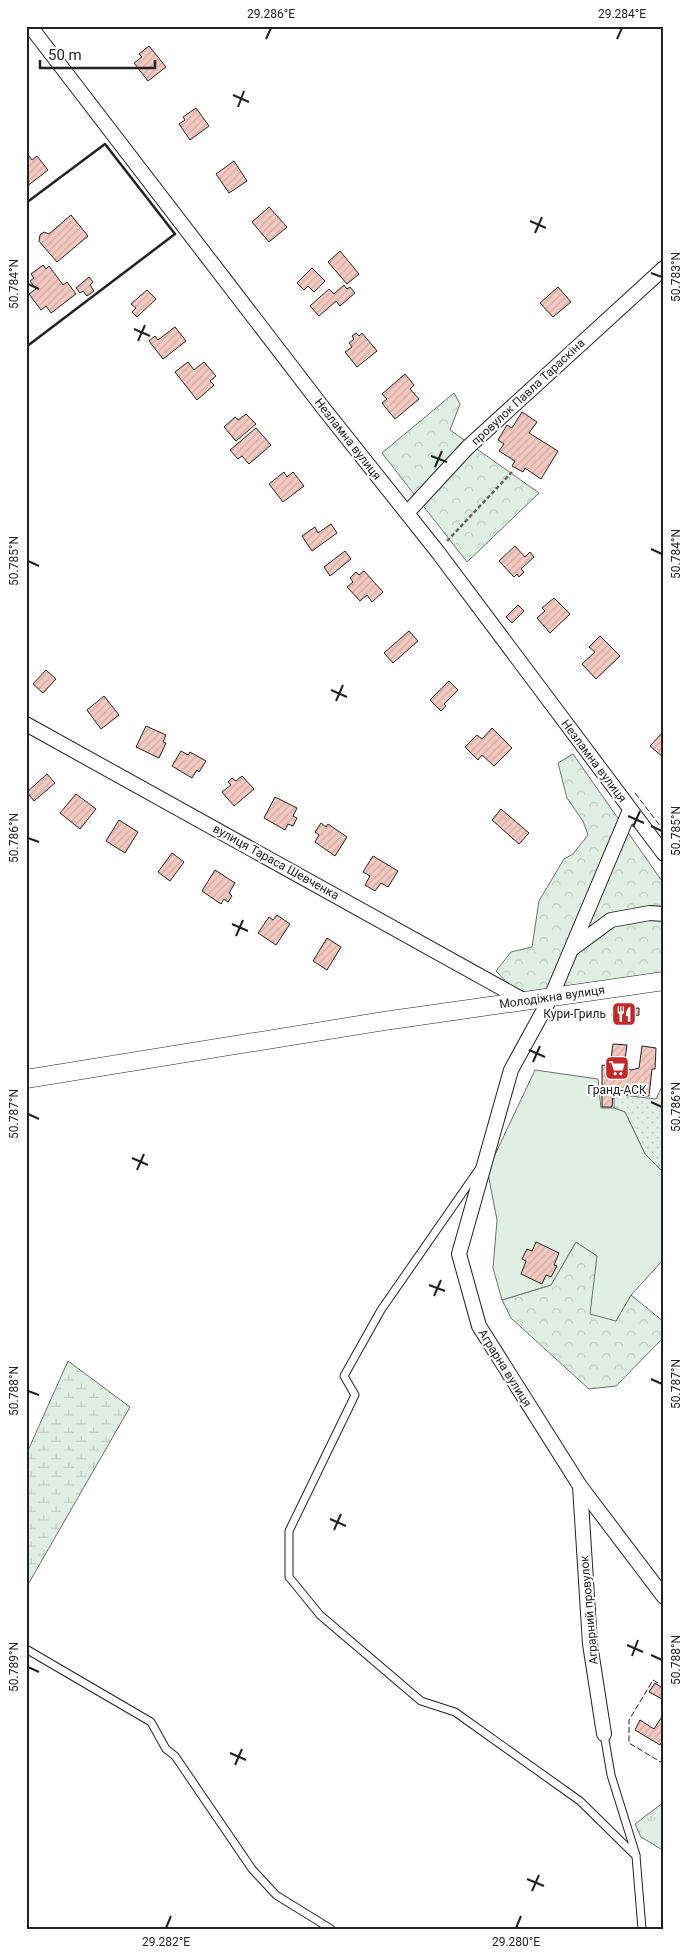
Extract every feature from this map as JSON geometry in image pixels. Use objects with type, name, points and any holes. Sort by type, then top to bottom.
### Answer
[{"type":"street","name":"Незламна вулиця","points":[[30,26],[324,409],[437,551],[664,854]]},
{"type":"street","name":"провулок Павла Тараскіна","points":[[407,513],[467,448],[659,272]]},
{"type":"street","name":"вулиця Тараса Шевченка","points":[[26,724],[525,1001]]},
{"type":"street","name":"Аграрна вулиця","points":[[630,810],[551,997],[511,1070],[459,1254],[478,1326],[580,1486],[664,1596]]},
{"type":"street","points":[[572,949],[611,920],[650,913],[664,914]]},
{"type":"street","name":"Молодіжна вулиця","points":[[26,1079],[439,1013],[664,982]]},
{"type":"street","name":"Аграрний провулок","points":[[580,1486],[590,1644],[604,1734]]},
{"type":"lane","points":[[486,1158],[381,1310],[344,1376],[355,1395],[288,1531],[289,1577],[320,1615],[421,1701],[455,1712],[580,1800],[636,1856]]},
{"type":"lane","points":[[26,1649],[151,1722],[166,1749],[175,1756],[252,1869],[276,1895],[332,1929]]},
{"type":"lane","points":[[604,1734],[611,1775],[636,1856],[642,1929]]},
{"type":"path","points":[[437,551],[512,472]]},
{"type":"green space","points":[[454,393],[460,404],[450,430],[539,493],[467,562],[382,453]]},
{"type":"green space","points":[[573,754],[664,884],[664,973],[517,993],[496,971],[511,952],[532,947],[539,901],[564,859],[573,854],[588,835],[583,821],[567,798],[558,763]]},
{"type":"green space","points":[[535,1070],[598,1079],[601,1108],[614,1108],[625,1112],[645,1154],[664,1173],[664,1259],[631,1295],[616,1321],[590,1314],[597,1256],[576,1242],[551,1285],[502,1300],[493,1268],[497,1220],[488,1174],[492,1161]]},
{"type":"green space","points":[[664,1082],[664,1173],[645,1154],[625,1112],[614,1108],[614,1094],[656,1099]]},
{"type":"green space","points":[[576,1242],[597,1256],[616,1320],[631,1295],[664,1322],[664,1337],[616,1386],[589,1389],[511,1318],[502,1300],[551,1285]]},
{"type":"green space","points":[[68,1361],[130,1407],[26,1588],[26,1455]]},
{"type":"green space","points":[[664,1802],[664,1851],[641,1837],[635,1824]]},
{"type":"building","points":[[149,46],[166,67],[148,81],[134,63],[142,57],[139,54]]},
{"type":"building","points":[[196,108],[209,126],[190,140],[179,124],[185,120],[183,117]]},
{"type":"building","points":[[29,156],[32,160],[37,156],[48,170],[26,187],[26,158]]},
{"type":"building","points":[[234,161],[247,181],[229,193],[216,174]]},
{"type":"building","points":[[269,207],[287,227],[269,242],[252,222]]},
{"type":"building","points":[[71,215],[88,236],[57,262],[39,241],[40,235],[44,232],[49,234]]},
{"type":"building","points":[[340,251],[359,274],[347,284],[328,262]]},
{"type":"building","points":[[43,265],[46,269],[49,266],[63,285],[67,282],[76,294],[51,313],[46,306],[41,310],[29,294],[36,289],[30,281],[34,278],[31,274]]},
{"type":"building","points":[[312,268],[325,281],[314,292],[308,286],[304,290],[297,283]]},
{"type":"building","points":[[89,277],[93,282],[90,285],[94,291],[87,296],[83,291],[80,293],[76,288]]},
{"type":"building","points":[[344,285],[347,289],[350,287],[355,293],[340,306],[336,301],[319,316],[310,306],[329,289],[334,294]]},
{"type":"building","points":[[558,287],[571,302],[553,317],[540,303]]},
{"type":"building","points":[[147,290],[156,299],[137,317],[132,312],[136,308],[131,304]]},
{"type":"building","points":[[175,327],[186,341],[163,359],[149,341],[155,336],[158,340]]},
{"type":"building","points":[[356,333],[359,336],[362,333],[377,351],[357,367],[345,352],[352,347],[349,343],[354,339],[352,336]]},
{"type":"building","points":[[188,362],[194,370],[204,362],[216,376],[210,381],[214,385],[197,400],[175,372]]},
{"type":"building","points":[[405,374],[414,385],[410,389],[419,399],[395,419],[382,403],[387,399],[382,394]]},
{"type":"building","points":[[522,412],[537,422],[529,433],[558,451],[541,479],[525,468],[523,472],[512,466],[515,461],[499,451],[504,444],[498,440],[507,425],[512,428]]},
{"type":"building","points":[[246,414],[256,424],[236,441],[224,427],[235,417],[238,420]]},
{"type":"building","points":[[256,428],[271,445],[249,464],[242,456],[238,459],[230,450]]},
{"type":"building","points":[[284,472],[287,477],[293,472],[304,486],[283,502],[269,484]]},
{"type":"building","points":[[331,524],[337,533],[312,551],[302,536],[315,527],[318,533]]},
{"type":"building","points":[[515,546],[525,557],[530,552],[534,557],[521,569],[524,572],[519,577],[517,574],[514,577],[499,561]]},
{"type":"building","points":[[345,551],[351,559],[330,576],[324,567]]},
{"type":"building","points":[[364,571],[383,592],[372,602],[367,595],[360,601],[347,587],[353,582],[350,578],[356,572],[359,575]]},
{"type":"building","points":[[554,598],[570,614],[550,633],[537,618],[545,611],[542,608]]},
{"type":"building","points":[[518,605],[524,611],[512,623],[506,617]]},
{"type":"building","points":[[409,631],[418,641],[393,663],[384,653]]},
{"type":"building","points":[[600,636],[620,656],[596,679],[582,664],[595,652],[589,647]]},
{"type":"building","points":[[46,670],[56,679],[43,693],[33,684]]},
{"type":"building","points":[[449,681],[458,690],[444,704],[446,706],[441,711],[430,700]]},
{"type":"building","points":[[104,696],[119,715],[101,729],[87,710]]},
{"type":"building","points":[[146,726],[166,735],[163,742],[166,743],[159,758],[136,747]]},
{"type":"building","points":[[492,728],[512,748],[494,766],[482,755],[478,760],[465,747],[477,735],[482,739]]},
{"type":"building","points":[[664,731],[664,758],[650,746]]},
{"type":"building","points":[[181,751],[188,755],[190,752],[206,761],[199,772],[197,770],[192,778],[172,766]]},
{"type":"building","points":[[47,774],[55,783],[34,801],[27,792]]},
{"type":"building","points":[[242,776],[254,789],[234,806],[222,792],[231,785],[228,782],[232,778],[236,781]]},
{"type":"building","points":[[76,794],[96,809],[80,829],[60,813]]},
{"type":"building","points":[[275,797],[297,808],[293,816],[297,818],[293,826],[288,824],[285,830],[264,818]]},
{"type":"building","points":[[501,809],[529,833],[519,844],[492,820]]},
{"type":"building","points":[[119,820],[138,832],[125,853],[106,841]]},
{"type":"building","points":[[321,823],[326,827],[328,824],[347,837],[335,856],[315,842],[319,835],[315,832]]},
{"type":"building","points":[[172,853],[184,862],[170,881],[158,872]]},
{"type":"building","points":[[373,856],[398,871],[388,887],[381,883],[375,891],[365,885],[370,876],[363,872]]},
{"type":"building","points":[[215,870],[235,883],[229,893],[232,896],[228,902],[224,899],[221,904],[202,891]]},
{"type":"building","points":[[277,915],[290,924],[276,945],[258,933],[269,917],[273,920]]},
{"type":"building","points":[[327,938],[341,947],[327,970],[313,961]]},
{"type":"building","points":[[639,1008],[639,1015],[629,1016],[629,1009]]},
{"type":"building","name":"Кури-Гриль","points":[[628,1011],[628,1017],[620,1018],[619,1012]]},
{"type":"building","points":[[618,1012],[619,1018],[613,1019],[612,1014]]},
{"type":"building","points":[[613,1044],[627,1045],[624,1066],[631,1070],[639,1068],[642,1046],[656,1048],[655,1069],[652,1069],[649,1096],[613,1093],[612,1107],[602,1107],[602,1065],[610,1066]]},
{"type":"building","points":[[536,1242],[559,1253],[554,1265],[557,1266],[551,1277],[546,1275],[542,1284],[521,1274],[526,1261],[522,1259],[527,1249],[532,1251]]},
{"type":"building","points":[[655,1683],[664,1689],[664,1700],[649,1692]]},
{"type":"building","points":[[663,1715],[664,1738],[660,1745],[635,1730],[640,1720],[654,1729]]},
{"type":"fence","points":[[635,793],[664,831]]},
{"type":"fence","points":[[658,1683],[653,1680],[629,1720],[629,1743],[664,1764]]},
{"type":"wall","points":[[26,203],[105,144],[175,234],[26,347]]},
{"type":"place","name":"Кури-Гриль","points":[[624,1014]]},
{"type":"place","name":"Гранд-АСК","points":[[617,1068]]}]
